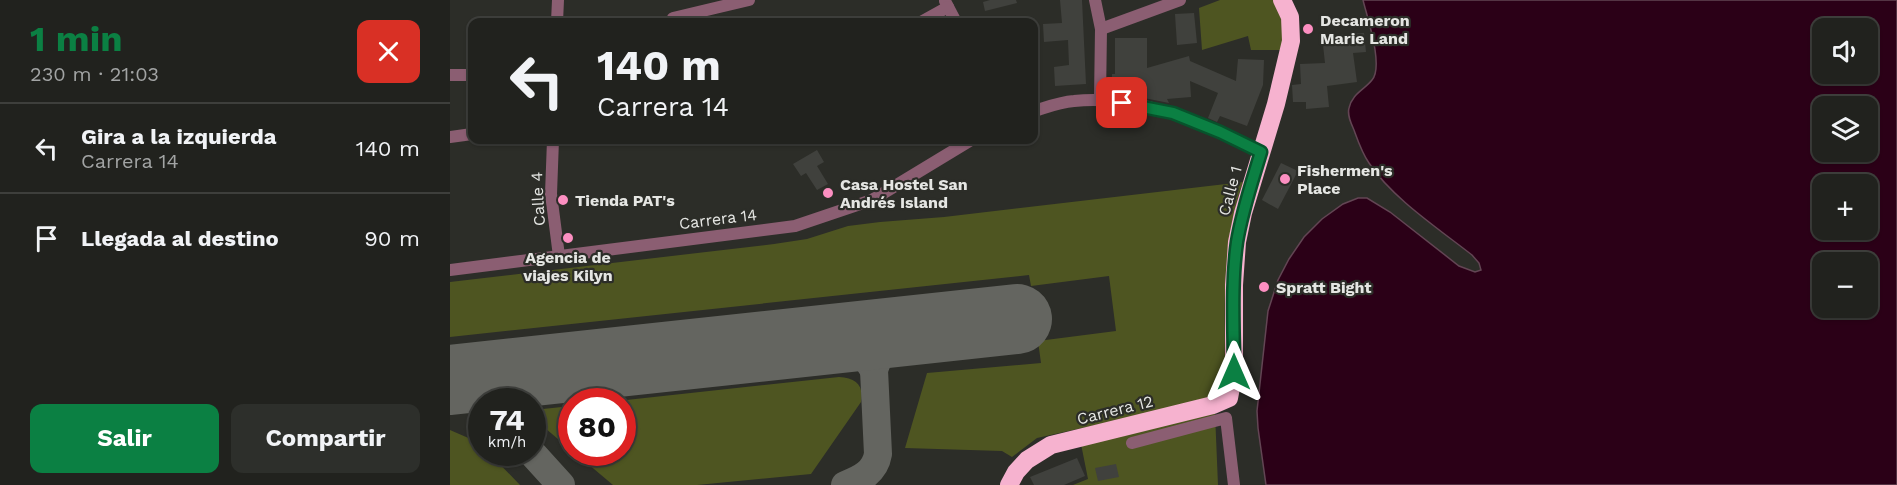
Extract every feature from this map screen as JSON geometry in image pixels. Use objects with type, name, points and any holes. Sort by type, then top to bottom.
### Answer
[{"type":"highway","name":"Calle 1","points":[[1229,398],[1234,372],[1234,285],[1237,242],[1243,213],[1276,104],[1291,41],[1290,17],[1282,0]]},
{"type":"highway","name":"Carrera 12","points":[[1013,478],[1027,460],[1051,446],[1204,408],[1229,398]]},
{"type":"street","points":[[557,18],[558,0]]},
{"type":"street","points":[[673,18],[749,0]]},
{"type":"street","points":[[1095,0],[1101,29],[1100,99]]},
{"type":"street","points":[[1101,29],[1180,0]]},
{"type":"street","points":[[927,18],[946,4],[954,18]]},
{"type":"street","points":[[450,75],[468,75]]},
{"type":"street","points":[[1038,110],[1071,101],[1100,99],[1173,113],[1261,152]]},
{"type":"street","points":[[450,137],[468,135]]},
{"type":"street","name":"Calle 4","points":[[553,144],[551,194],[559,256]]},
{"type":"street","name":"Carrera 14","points":[[450,270],[795,226],[872,200],[964,144]]},
{"type":"street","points":[[1132,442],[1226,418],[1234,485]]},
{"type":"green space","points":[[1220,0],[1275,0],[1283,17],[1283,50],[1251,50],[1248,36],[1202,50],[1199,8]]},
{"type":"green space","points":[[1243,182],[1231,228],[1228,252],[1225,299],[1225,371],[1221,389],[1214,396],[1037,438],[1012,457],[1002,451],[905,448],[927,373],[1041,363],[1038,341],[1116,331],[1109,276],[1031,286],[1029,275],[450,337],[450,282],[774,244],[807,239],[848,226]]},
{"type":"green space","points":[[839,377],[854,381],[860,387],[862,396],[861,402],[811,474],[697,485],[613,485],[590,466],[636,466],[636,399]]},
{"type":"green space","points":[[558,407],[558,439],[546,429],[546,409]]},
{"type":"green space","points":[[1215,413],[1218,485],[1073,485],[1088,479],[1081,444]]},
{"type":"green space","points":[[450,430],[468,438],[468,466],[502,466],[520,485],[450,485]]},
{"type":"shaded area","points":[[1363,0],[1897,0],[1897,485],[1266,485],[1257,411],[1268,311],[1278,280],[1289,259],[1304,237],[1322,219],[1343,204],[1358,198],[1367,198],[1390,212],[1459,266],[1475,272],[1481,270],[1479,263],[1472,255],[1403,201],[1390,188],[1369,163],[1360,147],[1350,119],[1349,108],[1355,96],[1372,80],[1375,73],[1374,41]]},
{"type":"building","points":[[1016,0],[1017,3],[985,11],[983,2]]},
{"type":"building","points":[[1060,0],[1082,0],[1086,84],[1055,86],[1054,67],[1069,65],[1068,40],[1044,42],[1043,24],[1062,23]]},
{"type":"building","points":[[1194,13],[1197,43],[1177,45],[1175,14]]},
{"type":"building","points":[[1364,33],[1366,52],[1353,53],[1357,82],[1327,86],[1329,107],[1306,109],[1306,102],[1293,102],[1292,85],[1301,84],[1300,64],[1325,63],[1322,36]]},
{"type":"building","points":[[1115,38],[1147,38],[1147,68],[1189,56],[1190,61],[1236,81],[1238,59],[1264,60],[1263,85],[1247,126],[1220,116],[1217,122],[1208,118],[1218,93],[1190,81],[1191,97],[1167,99],[1169,103],[1144,98],[1143,93],[1112,93],[1112,74],[1115,74]]},
{"type":"building","points":[[817,150],[824,162],[817,166],[828,184],[817,190],[806,173],[801,176],[793,164]]},
{"type":"building","points":[[1281,163],[1298,171],[1278,209],[1262,200]]},
{"type":"building","points":[[1077,458],[1085,476],[1064,485],[1034,485],[1030,477]]},
{"type":"building","points":[[1116,464],[1119,477],[1098,481],[1095,468]]},
{"type":"taxiway","points":[[845,485],[866,474],[874,466],[878,454],[874,370],[886,347],[906,330]]},
{"type":"taxiway","points":[[840,337],[861,350],[874,370]]},
{"type":"taxiway","points":[[487,388],[497,376]]},
{"type":"taxiway","points":[[450,387],[468,395]]},
{"type":"taxiway","points":[[544,466],[561,485]]},
{"type":"runway","points":[[450,380],[1017,319]]},
{"type":"place","name":"Decameron Marie Land","points":[[1308,29]]},
{"type":"place","name":"Fishermen's Place","points":[[1285,179]]},
{"type":"place","name":"Casa Hostel San Andrés Island","points":[[828,193]]},
{"type":"place","name":"Tienda PAT's","points":[[563,200]]},
{"type":"place","name":"Agencia de viajes Kilyn","points":[[568,238]]},
{"type":"place","name":"Spratt Bight","points":[[1264,287]]},
{"type":"route","points":[[1122,103],[1173,113],[1261,152],[1237,242],[1234,285],[1234,372]]}]
